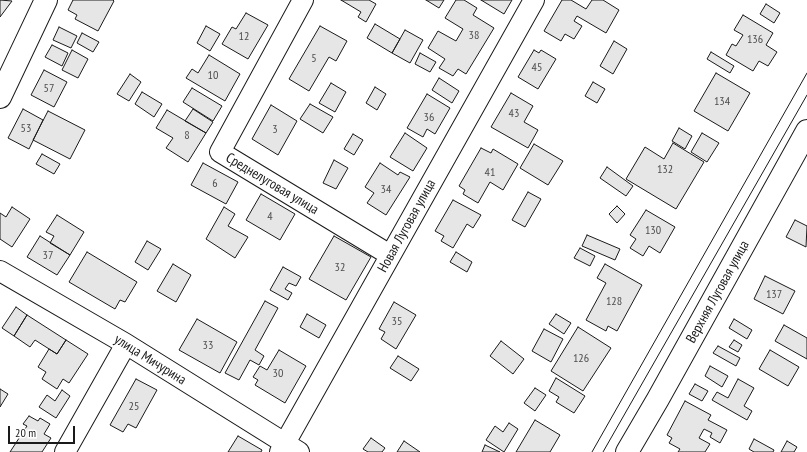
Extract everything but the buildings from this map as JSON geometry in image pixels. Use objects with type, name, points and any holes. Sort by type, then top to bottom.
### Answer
[{"type":"main road","points":[[0,97],[46,0]]},
{"type":"main road","name":"Верхняя Луговая улица","points":[[627,452],[807,131]]},
{"type":"street","name":"Среднелуговая улица","points":[[303,0],[220,152],[390,255]]},
{"type":"street","name":"Новая Луговая улица","points":[[288,449],[390,255],[534,0]]},
{"type":"street","name":"улица Мичурина","points":[[0,271],[126,344],[288,449]]},
{"type":"street","points":[[65,452],[126,344]]},
{"type":"tram line","points":[[592,452],[807,73]]},
{"type":"tram line","points":[[603,452],[807,95]]}]
